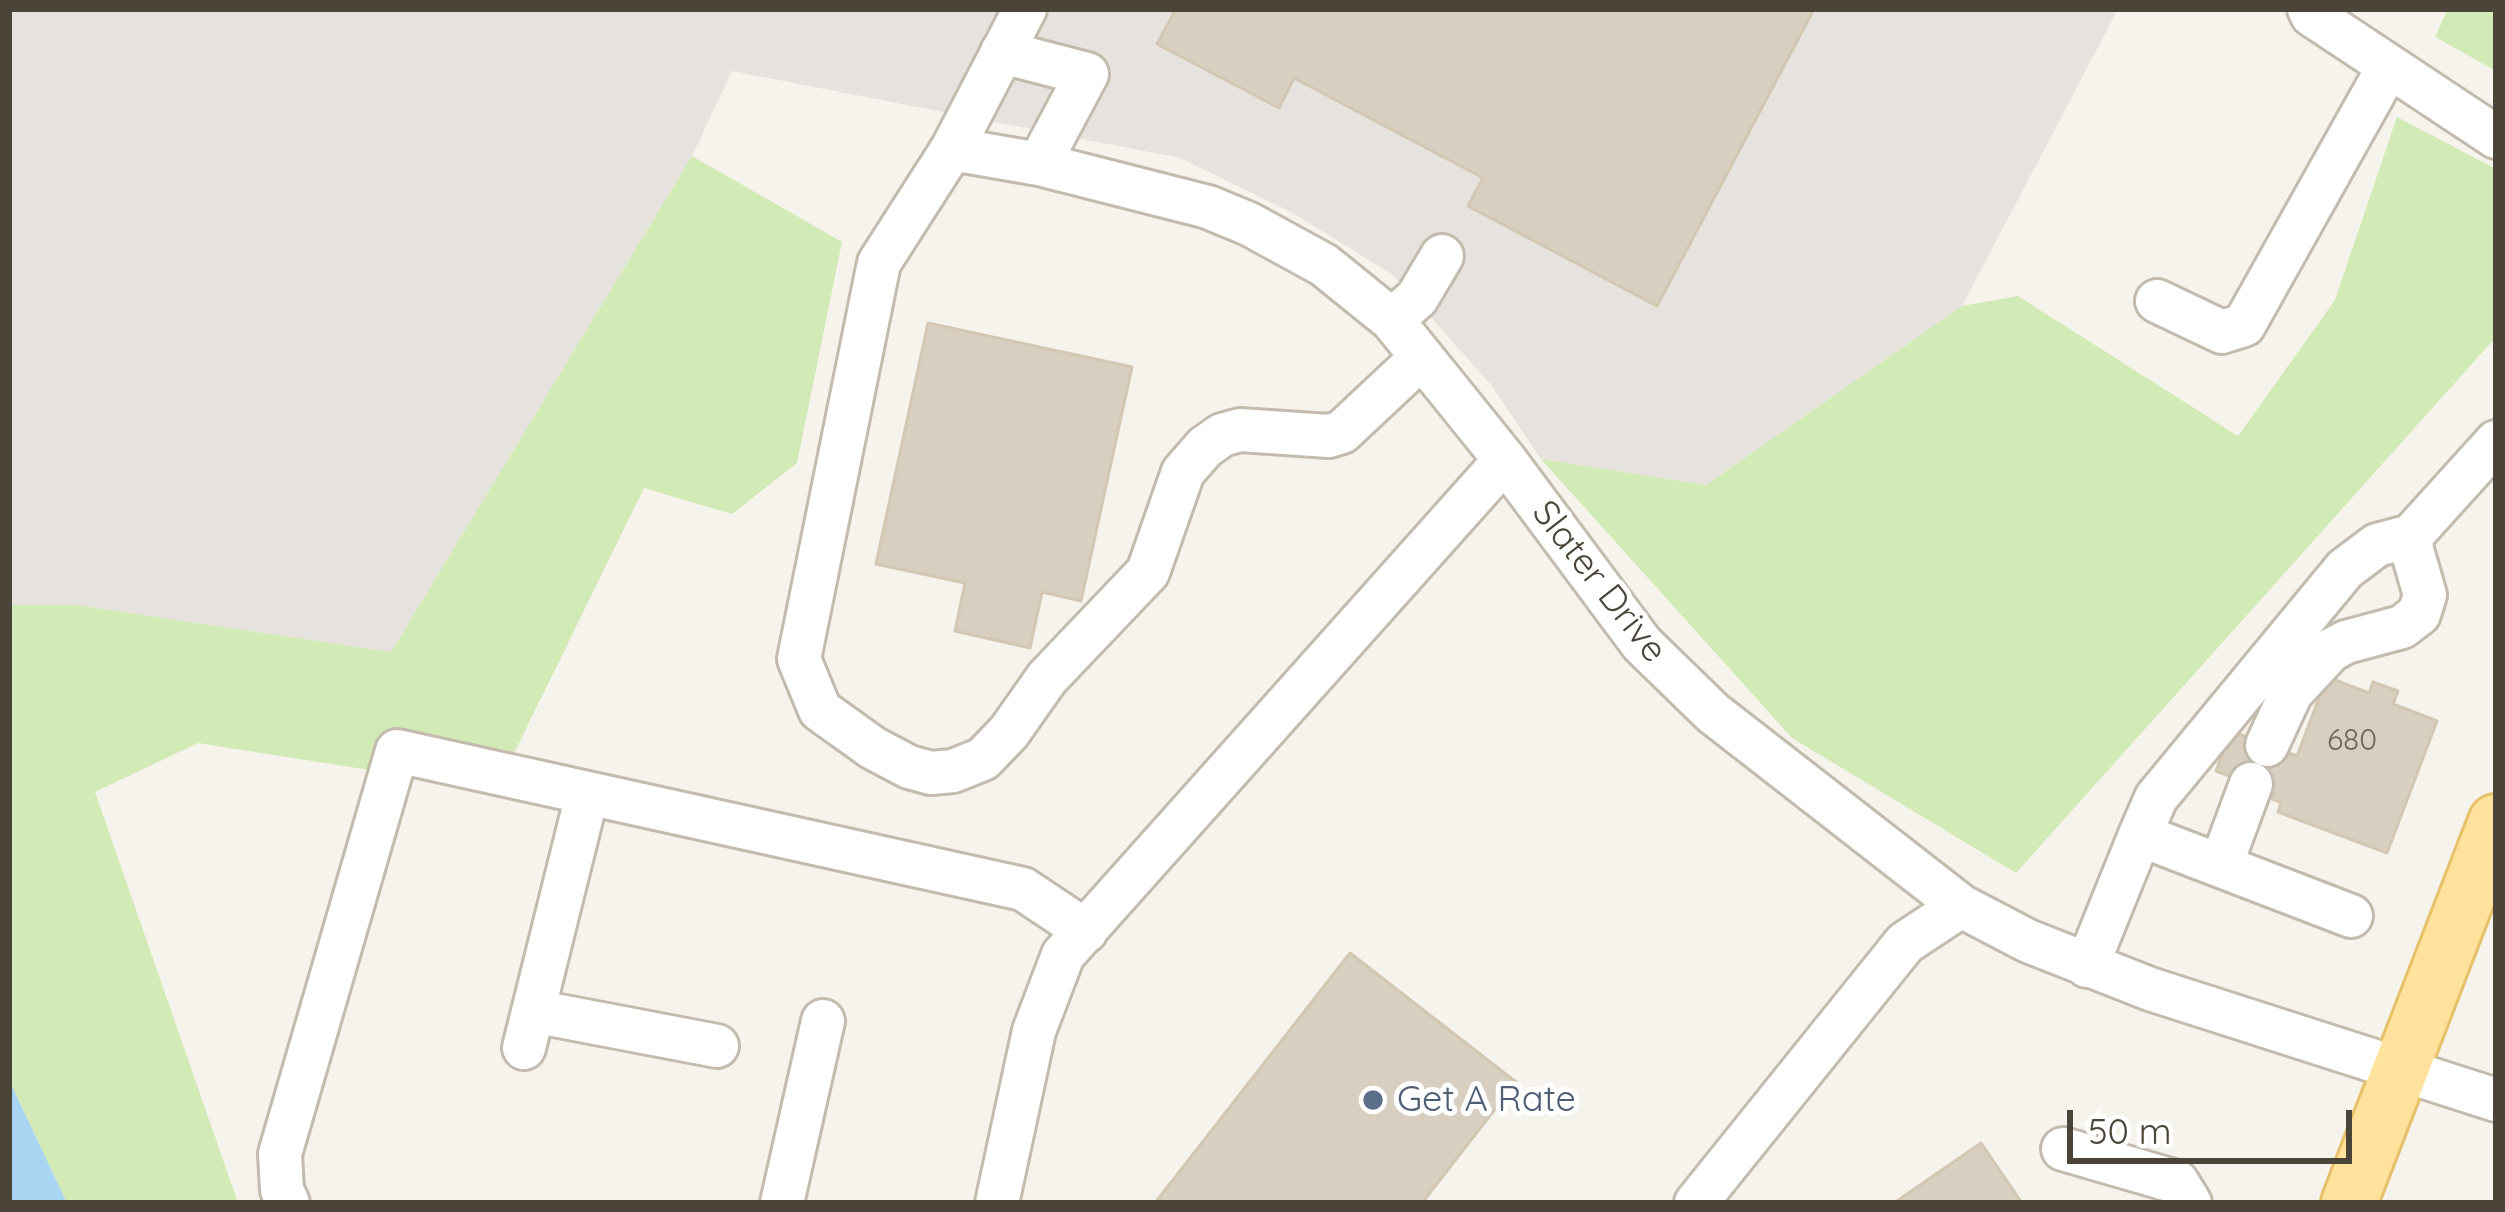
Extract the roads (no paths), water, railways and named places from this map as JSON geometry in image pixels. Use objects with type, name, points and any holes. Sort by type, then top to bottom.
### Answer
[{"type":"main road","points":[[2349,1203],[2496,822]]},
{"type":"street","points":[[1025,9],[952,149],[879,263],[799,659],[820,710],[909,767],[931,773],[953,771],[983,759],[1009,732],[1047,678],[1148,572],[1184,472],[1205,447],[1240,430],[1330,436],[1342,432],[1422,357]]},
{"type":"street","points":[[2309,9],[2496,137]]},
{"type":"street","points":[[1002,52],[1087,74],[1039,164]]},
{"type":"street","points":[[2157,301],[2222,332],[2244,325],[2390,67]]},
{"type":"street","name":"Slater Drive","points":[[952,149],[1039,164],[1208,207],[1324,265],[1392,320],[1656,658],[1714,713],[1961,906],[2087,966],[2496,1100]]},
{"type":"street","points":[[1392,320],[1417,298],[1442,256]]},
{"type":"street","points":[[2087,966],[2156,799],[2345,569],[2377,545],[2411,536],[2496,442]]},
{"type":"street","points":[[997,1203],[1034,1030],[1063,955],[1505,460]]},
{"type":"street","points":[[2267,745],[2291,693],[2331,650],[2402,627],[2419,614],[2425,595],[2411,536]]},
{"type":"street","points":[[288,1203],[282,1190],[280,1154],[398,751],[1023,889],[1086,931]]},
{"type":"street","points":[[2221,865],[2251,784]]},
{"type":"street","points":[[587,796],[528,1029],[717,1046]]},
{"type":"street","points":[[2140,836],[2351,916]]},
{"type":"street","points":[[1696,1203],[1905,943],[1961,906]]},
{"type":"street","points":[[782,1203],[824,1021]]},
{"type":"street","points":[[2062,1149],[2177,1183],[2189,1203]]},
{"type":"water","points":[[9,1080],[67,1203],[9,1203]]},
{"type":"place","name":"Get A Rate","points":[[1373,1100]]}]
